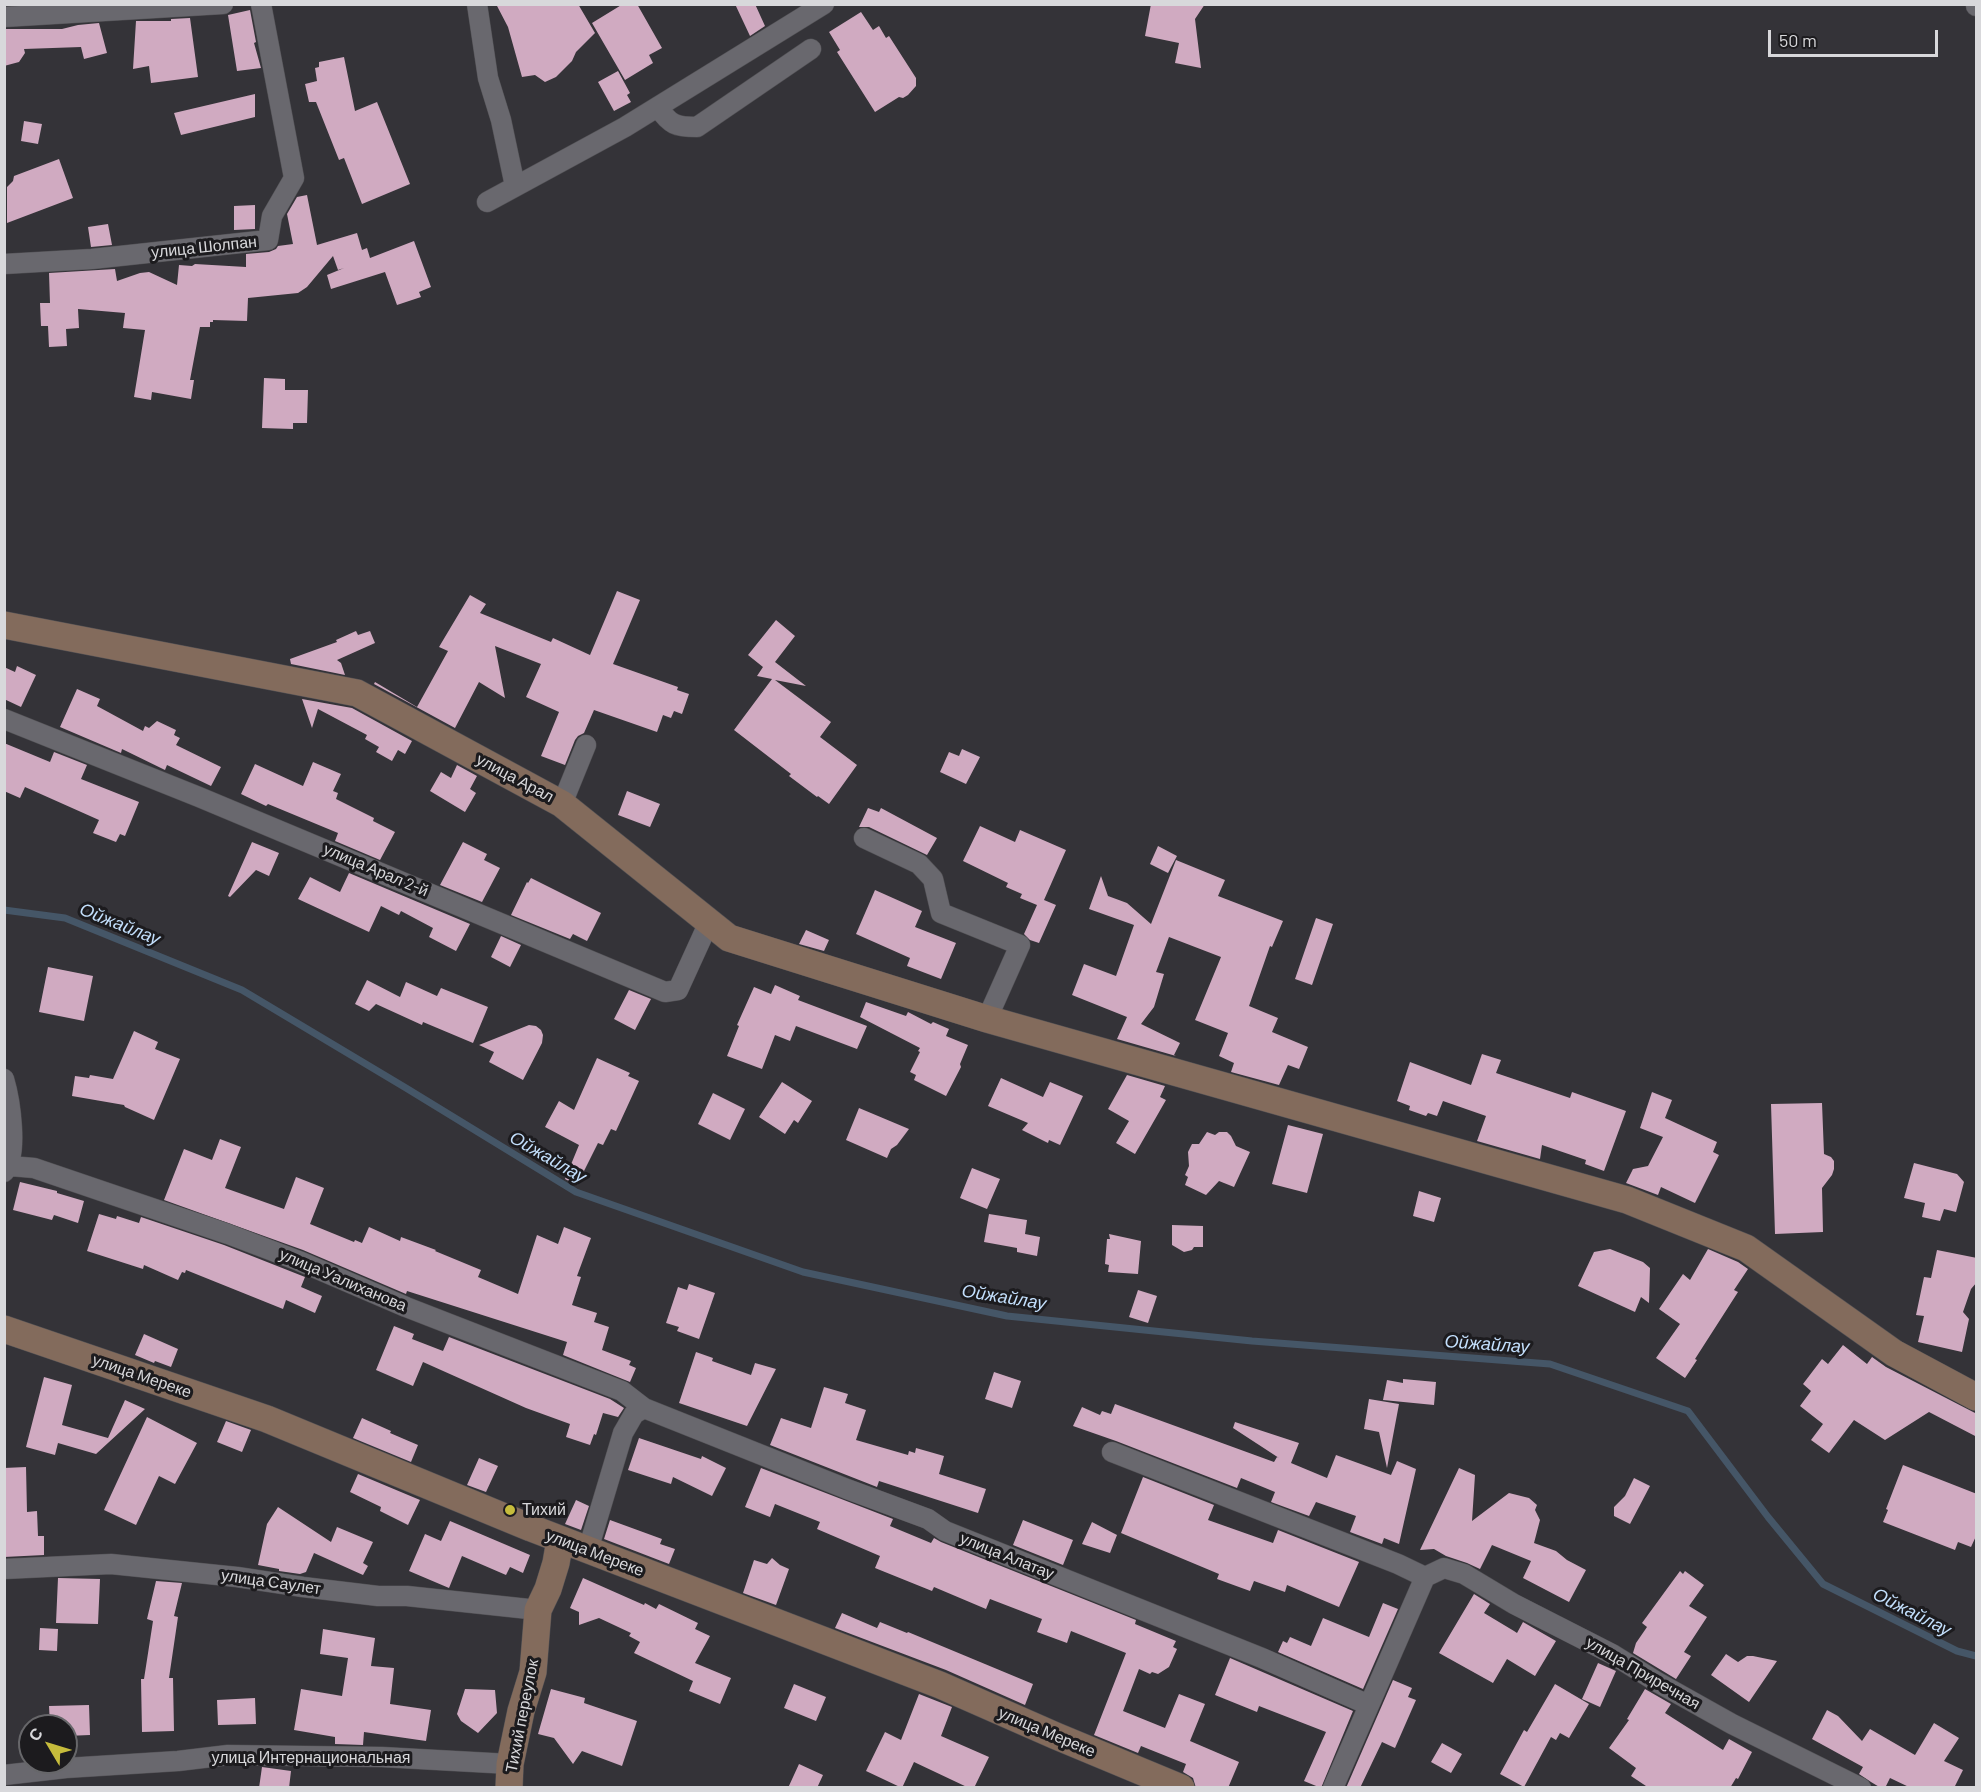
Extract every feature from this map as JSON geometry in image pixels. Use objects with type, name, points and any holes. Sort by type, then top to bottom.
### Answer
[{"type":"street","points":[[4,17],[223,4]]},
{"type":"street","name":"улица Шолпан","points":[[4,264],[92,259],[268,240],[272,216],[294,178],[261,4]]},
{"type":"street","points":[[477,4],[488,78],[501,120],[515,186]]},
{"type":"street","points":[[487,202],[658,108],[824,4]]},
{"type":"street","points":[[658,108],[666,120],[679,127],[697,127],[811,49]]},
{"type":"street","name":"улица Арал","points":[[4,625],[357,693],[562,804],[729,938],[987,1019],[1628,1200],[1746,1248],[1894,1353],[1977,1397]]},
{"type":"street","name":"улица Арал 2-й","points":[[4,719],[454,902],[665,992],[678,990],[709,922]]},
{"type":"street","points":[[562,804],[586,746]]},
{"type":"street","points":[[864,838],[920,864],[933,879],[941,913],[1020,945],[987,1019]]},
{"type":"street","points":[[4,1079],[10,1099],[12,1145],[7,1169]]},
{"type":"street","name":"улица Уалиханова","points":[[7,1169],[34,1168],[228,1234],[299,1261],[406,1307],[575,1371],[622,1391],[644,1408]]},
{"type":"street","name":"улица Мереке","points":[[4,1329],[267,1419],[560,1540],[940,1685],[1181,1788]]},
{"type":"street","points":[[588,1550],[623,1433],[634,1414],[644,1408]]},
{"type":"street","name":"улица Алатау","points":[[644,1408],[928,1519],[945,1531],[1262,1658],[1369,1706]]},
{"type":"street","points":[[1112,1452],[1398,1564],[1425,1577],[1333,1788]]},
{"type":"street","name":"Тихий переулок","points":[[510,1776],[521,1711],[533,1672],[538,1610],[550,1580],[560,1540]]},
{"type":"street","name":"улица Саулет","points":[[4,1569],[111,1564],[237,1577],[378,1596],[407,1596],[538,1610]]},
{"type":"street","name":"улица Приречная","points":[[1425,1577],[1444,1568],[1464,1574],[1514,1604],[1612,1654],[1732,1724],[1861,1788]]},
{"type":"street","name":"улица Интернациональная","points":[[4,1774],[228,1755],[471,1760],[510,1776]]},
{"type":"building","points":[[496,4],[578,4],[595,33],[556,77],[545,82],[535,75],[522,77],[508,27]]},
{"type":"building","points":[[623,4],[637,4],[662,48],[649,55],[653,63],[625,80],[592,23]]},
{"type":"building","points":[[735,4],[755,4],[765,26],[750,36]]},
{"type":"building","points":[[1151,4],[1205,4],[1195,19],[1201,68],[1175,63],[1179,43],[1145,36]]},
{"type":"building","points":[[250,10],[256,42],[254,43],[261,68],[237,71],[228,15]]},
{"type":"building","points":[[861,12],[873,30],[879,26],[886,38],[889,36],[916,78],[916,86],[908,95],[903,98],[899,97],[875,112],[837,52],[840,50],[829,32]]},
{"type":"building","points":[[190,18],[198,77],[151,83],[149,66],[133,69],[136,21],[171,21],[171,19]]},
{"type":"building","points":[[99,23],[107,53],[84,59],[81,47],[24,49],[25,53],[19,62],[4,66],[4,29],[62,29]]},
{"type":"building","points":[[344,57],[355,111],[377,102],[410,184],[362,204],[344,158],[339,160],[316,102],[309,102],[305,84],[317,81],[315,68],[319,67],[319,62]]},
{"type":"building","points":[[618,71],[630,93],[627,95],[631,102],[614,111],[598,82]]},
{"type":"building","points":[[255,94],[255,117],[181,135],[174,113]]},
{"type":"building","points":[[24,121],[42,124],[38,144],[21,141]]},
{"type":"building","points":[[59,159],[73,198],[7,223],[7,187],[13,181],[14,176]]},
{"type":"building","points":[[307,195],[317,245],[357,233],[362,250],[367,248],[370,258],[414,241],[431,287],[419,292],[421,297],[397,305],[385,272],[331,289],[327,275],[344,268],[338,270],[333,256],[307,287],[298,293],[248,298],[247,321],[213,320],[210,322],[210,327],[200,327],[190,380],[194,380],[191,399],[152,392],[151,400],[134,397],[145,330],[123,328],[125,313],[78,309],[79,328],[66,329],[67,346],[49,347],[48,326],[41,326],[40,303],[50,303],[49,273],[115,269],[117,281],[149,272],[177,285],[179,265],[246,267],[246,254],[269,252],[278,246],[293,244],[287,214],[297,197]]},
{"type":"building","points":[[255,205],[255,229],[234,230],[234,206]]},
{"type":"building","points":[[108,224],[112,245],[91,247],[88,227]]},
{"type":"building","points":[[264,378],[285,379],[285,390],[308,390],[307,423],[293,423],[293,429],[262,428]]},
{"type":"building","points":[[617,591],[640,600],[613,664],[678,687],[677,690],[689,694],[682,714],[674,711],[671,718],[663,715],[657,732],[594,710],[584,733],[575,740],[565,765],[541,756],[559,712],[526,697],[541,664],[495,646],[505,698],[479,682],[455,728],[374,684],[375,682],[417,707],[448,651],[439,647],[470,595],[486,604],[480,613],[551,642],[553,638],[590,655]]},
{"type":"building","points":[[776,620],[795,636],[775,662],[806,686],[775,680],[831,722],[820,737],[857,765],[829,804],[789,776],[791,774],[734,730],[772,679],[757,676],[763,667],[748,655]]},
{"type":"building","points":[[356,631],[358,635],[370,631],[375,643],[337,660],[341,663],[345,675],[291,664],[290,659],[337,642],[336,640]]},
{"type":"building","points":[[17,666],[36,675],[21,707],[4,699],[4,667],[15,672]]},
{"type":"building","points":[[77,689],[100,699],[97,706],[143,731],[145,726],[149,728],[157,721],[176,730],[174,735],[180,738],[176,745],[221,767],[211,786],[167,765],[165,770],[122,749],[121,753],[60,727]]},
{"type":"building","points":[[302,699],[352,708],[412,741],[405,754],[398,750],[392,761],[376,752],[379,747],[365,739],[367,735],[318,709],[312,728]]},
{"type":"building","points":[[4,743],[50,762],[54,752],[87,765],[81,779],[139,802],[125,836],[120,834],[116,842],[93,833],[99,820],[25,787],[20,798],[4,791]]},
{"type":"building","points":[[962,749],[980,757],[966,784],[940,772],[949,752],[959,756]]},
{"type":"building","points":[[313,762],[341,774],[333,791],[338,793],[336,799],[374,818],[373,821],[395,832],[380,860],[335,841],[338,833],[268,804],[266,806],[241,794],[255,764],[303,786]]},
{"type":"building","points":[[457,765],[477,776],[470,789],[476,793],[465,812],[430,791],[441,772],[451,778]]},
{"type":"building","points":[[627,791],[660,804],[650,827],[618,815]]},
{"type":"building","points":[[868,808],[879,812],[881,808],[937,838],[927,855],[869,827],[859,827]]},
{"type":"building","points":[[980,826],[1015,842],[1020,830],[1066,850],[1044,900],[1056,905],[1039,943],[1030,940],[1024,934],[1037,905],[1020,898],[1022,894],[1006,887],[1008,883],[963,861]]},
{"type":"building","points":[[252,842],[279,853],[269,876],[256,870],[230,897],[228,896]]},
{"type":"building","points":[[463,842],[487,854],[484,860],[500,868],[482,902],[440,885]]},
{"type":"building","points":[[1158,846],[1177,856],[1168,873],[1150,864]]},
{"type":"building","points":[[1176,860],[1225,880],[1218,896],[1283,921],[1272,947],[1270,946],[1249,1006],[1278,1018],[1272,1032],[1308,1047],[1299,1069],[1288,1065],[1279,1085],[1231,1072],[1234,1063],[1219,1056],[1228,1033],[1195,1020],[1221,957],[1169,937],[1156,972],[1164,974],[1154,1007],[1141,1024],[1180,1043],[1174,1055],[1176,1056],[1117,1039],[1127,1017],[1072,995],[1084,964],[1116,976],[1134,925],[1089,909],[1101,876],[1108,896],[1127,903],[1151,924]]},
{"type":"building","points":[[349,873],[470,924],[456,951],[429,937],[433,928],[401,911],[399,915],[381,906],[369,932],[298,899],[310,877],[340,892]]},
{"type":"building","points":[[531,878],[601,913],[587,941],[573,934],[570,939],[511,915]]},
{"type":"building","points":[[875,890],[922,911],[915,927],[956,943],[941,979],[907,966],[910,958],[856,934]]},
{"type":"building","points":[[1316,918],[1333,924],[1312,985],[1295,979]]},
{"type":"building","points":[[806,930],[829,940],[824,951],[799,944]]},
{"type":"building","points":[[501,936],[521,945],[510,967],[491,957]]},
{"type":"building","points":[[48,967],[93,976],[84,1021],[39,1012]]},
{"type":"building","points":[[367,980],[400,997],[406,982],[437,996],[441,988],[488,1007],[473,1043],[423,1022],[422,1025],[376,1004],[369,1011],[355,1004]]},
{"type":"building","points":[[775,985],[800,996],[798,1000],[867,1026],[857,1049],[796,1026],[790,1041],[775,1035],[762,1069],[727,1056],[739,1026],[737,1025],[754,987],[771,994]]},
{"type":"building","points":[[629,990],[651,999],[635,1030],[614,1019]]},
{"type":"building","points":[[866,1002],[906,1016],[908,1012],[931,1024],[933,1022],[949,1029],[946,1036],[968,1045],[960,1064],[961,1067],[946,1096],[914,1080],[916,1075],[910,1072],[920,1048],[860,1017]]},
{"type":"building","points":[[529,1025],[536,1026],[543,1035],[542,1043],[523,1080],[489,1062],[494,1052],[479,1045]]},
{"type":"building","points":[[134,1031],[158,1042],[155,1049],[180,1059],[154,1120],[124,1105],[72,1096],[75,1076],[89,1078],[90,1075],[113,1079]]},
{"type":"building","points":[[1482,1054],[1501,1060],[1496,1073],[1570,1098],[1572,1092],[1626,1111],[1604,1171],[1585,1164],[1586,1160],[1542,1145],[1540,1159],[1477,1141],[1486,1116],[1443,1101],[1437,1116],[1428,1113],[1426,1116],[1409,1110],[1410,1106],[1397,1101],[1410,1062],[1471,1085]]},
{"type":"building","points":[[597,1058],[630,1073],[628,1076],[639,1081],[616,1131],[611,1129],[603,1145],[598,1143],[577,1185],[565,1179],[579,1145],[545,1127],[559,1101],[574,1110]]},
{"type":"building","points":[[1127,1075],[1165,1086],[1160,1097],[1166,1100],[1135,1154],[1116,1143],[1129,1121],[1108,1109]]},
{"type":"building","points":[[1001,1078],[1043,1097],[1050,1082],[1083,1096],[1060,1145],[1049,1140],[1048,1143],[1022,1130],[1028,1123],[988,1106]]},
{"type":"building","points":[[782,1082],[812,1101],[798,1123],[794,1120],[785,1134],[759,1117]]},
{"type":"building","points":[[1652,1092],[1672,1100],[1665,1118],[1717,1142],[1713,1152],[1719,1155],[1695,1203],[1661,1187],[1658,1195],[1626,1183],[1633,1169],[1648,1166],[1663,1137],[1640,1128]]},
{"type":"building","points":[[713,1093],[745,1109],[730,1140],[698,1124]]},
{"type":"building","points":[[1822,1103],[1824,1154],[1834,1161],[1832,1175],[1822,1188],[1823,1232],[1775,1234],[1771,1104]]},
{"type":"building","points":[[859,1108],[909,1129],[891,1149],[887,1158],[846,1140]]},
{"type":"building","points":[[1288,1125],[1323,1134],[1307,1193],[1272,1184]]},
{"type":"building","points":[[1207,1132],[1215,1135],[1219,1132],[1227,1132],[1236,1146],[1250,1152],[1234,1187],[1219,1181],[1206,1195],[1185,1185],[1188,1177],[1185,1175],[1189,1166],[1188,1152],[1192,1144],[1199,1144]]},
{"type":"building","points":[[220,1139],[241,1147],[225,1188],[284,1209],[296,1177],[324,1188],[310,1224],[354,1242],[355,1240],[362,1243],[369,1227],[400,1241],[401,1237],[481,1270],[478,1277],[518,1294],[537,1235],[558,1244],[564,1227],[591,1238],[577,1276],[581,1277],[572,1305],[597,1313],[594,1322],[609,1327],[602,1350],[631,1361],[629,1365],[636,1368],[630,1382],[563,1355],[567,1342],[407,1291],[406,1294],[303,1250],[164,1200],[184,1149],[212,1160]]},
{"type":"building","points":[[1914,1163],[1957,1174],[1964,1182],[1956,1212],[1944,1209],[1940,1221],[1922,1217],[1925,1203],[1904,1198]]},
{"type":"building","points":[[972,1168],[1000,1179],[987,1209],[960,1198]]},
{"type":"building","points":[[20,1182],[57,1191],[57,1193],[84,1201],[78,1223],[54,1215],[52,1220],[13,1210]]},
{"type":"building","points":[[1419,1191],[1441,1198],[1434,1222],[1413,1216]]},
{"type":"building","points":[[99,1214],[116,1219],[117,1216],[139,1223],[141,1217],[224,1245],[305,1277],[301,1287],[322,1296],[315,1313],[286,1300],[283,1309],[186,1270],[185,1273],[182,1272],[178,1280],[144,1265],[143,1269],[87,1251]]},
{"type":"building","points":[[989,1214],[1027,1220],[1025,1234],[1040,1237],[1037,1256],[1017,1252],[1017,1248],[984,1242]]},
{"type":"building","points":[[1172,1225],[1203,1226],[1203,1247],[1194,1247],[1184,1252],[1172,1245]]},
{"type":"building","points":[[1109,1234],[1141,1241],[1138,1274],[1108,1272],[1109,1265],[1105,1264]]},
{"type":"building","points":[[1610,1249],[1643,1262],[1650,1268],[1649,1303],[1641,1297],[1635,1312],[1578,1286],[1594,1252]]},
{"type":"building","points":[[1708,1249],[1748,1269],[1734,1290],[1738,1292],[1685,1378],[1656,1358],[1680,1324],[1659,1309],[1683,1274],[1690,1280]]},
{"type":"building","points":[[1937,1250],[1977,1258],[1977,1282],[1971,1289],[1963,1312],[1969,1319],[1962,1352],[1918,1342],[1924,1316],[1916,1315],[1924,1277],[1931,1278]]},
{"type":"building","points":[[689,1284],[715,1293],[699,1339],[677,1331],[679,1327],[666,1323],[678,1287],[687,1290]]},
{"type":"building","points":[[1138,1290],[1157,1296],[1148,1323],[1129,1317]]},
{"type":"building","points":[[394,1326],[414,1334],[412,1339],[443,1351],[449,1337],[610,1399],[624,1408],[618,1417],[603,1413],[590,1445],[566,1437],[570,1424],[526,1408],[423,1362],[413,1386],[376,1370]]},
{"type":"building","points":[[144,1334],[178,1349],[171,1367],[135,1355]]},
{"type":"building","points":[[1843,1345],[1867,1364],[1872,1357],[1886,1367],[1977,1414],[1977,1437],[1929,1412],[1885,1440],[1854,1420],[1829,1453],[1811,1440],[1823,1424],[1800,1406],[1811,1391],[1803,1384],[1822,1359],[1828,1364]]},
{"type":"building","points":[[696,1352],[713,1358],[712,1361],[751,1375],[755,1363],[776,1369],[747,1426],[679,1403]]},
{"type":"building","points":[[994,1372],[1021,1381],[1012,1408],[985,1399]]},
{"type":"building","points":[[44,1377],[72,1385],[62,1425],[108,1438],[125,1400],[145,1409],[96,1454],[58,1443],[55,1455],[26,1447]]},
{"type":"building","points":[[1403,1379],[1436,1382],[1434,1405],[1383,1400],[1387,1380],[1403,1383]]},
{"type":"building","points":[[824,1387],[848,1394],[845,1403],[866,1410],[856,1440],[908,1455],[909,1451],[915,1453],[916,1448],[944,1456],[939,1474],[986,1489],[978,1513],[879,1481],[877,1487],[770,1445],[781,1418],[811,1428]]},
{"type":"building","points":[[1369,1399],[1399,1404],[1387,1468],[1379,1432],[1364,1429]]},
{"type":"building","points":[[1115,1404],[1274,1462],[1277,1457],[1279,1458],[1233,1428],[1235,1422],[1299,1443],[1291,1463],[1327,1478],[1336,1455],[1391,1475],[1397,1461],[1416,1469],[1399,1544],[1384,1538],[1382,1544],[1350,1532],[1356,1516],[1316,1502],[1309,1516],[1271,1502],[1275,1492],[1241,1478],[1237,1488],[1073,1426],[1082,1407],[1100,1415],[1102,1411],[1111,1414]]},
{"type":"building","points":[[147,1417],[197,1443],[175,1484],[159,1476],[136,1525],[104,1510]]},
{"type":"building","points":[[362,1418],[418,1445],[411,1462],[353,1438]]},
{"type":"building","points":[[226,1421],[251,1430],[242,1452],[217,1442]]},
{"type":"building","points":[[639,1438],[701,1459],[702,1456],[726,1468],[712,1496],[673,1477],[671,1484],[628,1470]]},
{"type":"building","points":[[479,1458],[498,1466],[486,1492],[467,1485]]},
{"type":"building","points":[[1903,1465],[1977,1494],[1977,1534],[1971,1547],[1958,1542],[1955,1550],[1883,1522]]},
{"type":"building","points":[[26,1467],[27,1512],[37,1511],[38,1536],[44,1536],[44,1555],[4,1557],[4,1468]]},
{"type":"building","points":[[761,1468],[893,1519],[890,1526],[931,1543],[934,1538],[1136,1620],[1135,1624],[1176,1641],[1173,1647],[1177,1649],[1169,1667],[1158,1674],[1152,1672],[1150,1674],[1139,1669],[1123,1711],[1165,1728],[1179,1694],[1205,1704],[1190,1741],[1239,1762],[1228,1788],[1196,1788],[1193,1778],[1183,1772],[1186,1764],[1141,1746],[1138,1753],[1094,1735],[1126,1653],[1071,1631],[1067,1643],[1037,1632],[1042,1619],[990,1599],[986,1609],[934,1587],[932,1591],[875,1568],[880,1556],[817,1529],[820,1522],[775,1504],[770,1517],[745,1507]]},
{"type":"building","points":[[1459,1468],[1475,1475],[1472,1521],[1509,1493],[1529,1498],[1537,1505],[1535,1510],[1540,1520],[1534,1543],[1556,1551],[1586,1570],[1569,1602],[1523,1578],[1531,1561],[1492,1545],[1480,1569],[1434,1549],[1420,1550]]},
{"type":"building","points":[[358,1474],[420,1500],[408,1525],[380,1511],[381,1507],[350,1492]]},
{"type":"building","points":[[1143,1477],[1214,1505],[1208,1520],[1273,1543],[1278,1530],[1359,1562],[1339,1607],[1287,1585],[1285,1592],[1254,1581],[1250,1591],[1217,1579],[1219,1574],[1121,1533]]},
{"type":"building","points":[[1634,1478],[1650,1486],[1630,1524],[1614,1516],[1614,1507],[1625,1496]]},
{"type":"building","points":[[576,1500],[589,1506],[581,1530],[565,1524]]},
{"type":"building","points":[[278,1507],[331,1542],[337,1527],[373,1542],[363,1563],[368,1566],[363,1575],[314,1553],[306,1572],[300,1574],[258,1565],[267,1524]]},
{"type":"building","points":[[610,1520],[662,1539],[660,1544],[675,1549],[669,1564],[604,1539]]},
{"type":"building","points":[[1023,1520],[1073,1540],[1063,1565],[1013,1545]]},
{"type":"building","points":[[450,1521],[530,1555],[523,1573],[510,1567],[506,1575],[462,1556],[449,1588],[409,1571],[425,1534],[441,1541]]},
{"type":"building","points":[[1092,1522],[1117,1535],[1110,1553],[1082,1544]]},
{"type":"building","points":[[772,1558],[789,1569],[776,1605],[743,1593],[754,1560],[767,1564]]},
{"type":"building","points":[[1680,1571],[1683,1574],[1685,1571],[1704,1585],[1689,1606],[1707,1617],[1684,1652],[1691,1656],[1676,1679],[1633,1653],[1636,1643],[1647,1627],[1642,1623]]},
{"type":"building","points":[[58,1578],[100,1579],[98,1624],[56,1623]]},
{"type":"building","points":[[583,1578],[644,1605],[645,1603],[656,1609],[659,1604],[698,1623],[695,1629],[710,1636],[695,1663],[731,1678],[720,1704],[689,1691],[693,1681],[634,1653],[640,1642],[629,1636],[631,1633],[599,1618],[579,1625],[579,1612],[570,1608]]},
{"type":"building","points":[[156,1581],[182,1583],[174,1616],[178,1617],[169,1678],[173,1678],[174,1731],[142,1732],[141,1679],[144,1679],[153,1621],[147,1619]]},
{"type":"building","points":[[1474,1594],[1490,1604],[1484,1613],[1517,1633],[1523,1622],[1556,1641],[1535,1676],[1507,1659],[1493,1683],[1439,1653]]},
{"type":"building","points":[[1383,1603],[1398,1609],[1363,1689],[1278,1652],[1283,1641],[1287,1643],[1290,1637],[1311,1646],[1323,1618],[1369,1637]]},
{"type":"building","points":[[842,1613],[877,1628],[880,1622],[908,1632],[1033,1684],[1025,1705],[946,1670],[835,1628]]},
{"type":"building","points":[[40,1628],[58,1629],[57,1651],[39,1650]]},
{"type":"building","points":[[323,1629],[375,1638],[371,1666],[394,1668],[390,1704],[431,1710],[426,1741],[364,1732],[363,1745],[335,1744],[335,1737],[294,1730],[301,1689],[342,1696],[348,1658],[320,1654]]},
{"type":"building","points":[[1726,1654],[1738,1662],[1747,1656],[1777,1661],[1749,1702],[1711,1675]]},
{"type":"building","points":[[1230,1658],[1353,1711],[1321,1788],[1304,1781],[1326,1732],[1259,1706],[1257,1712],[1215,1695]]},
{"type":"building","points":[[1598,1663],[1616,1671],[1600,1707],[1582,1699]]},
{"type":"building","points":[[1393,1680],[1412,1688],[1408,1697],[1416,1700],[1395,1748],[1382,1742],[1360,1788],[1346,1788]]},
{"type":"building","points":[[794,1684],[826,1697],[816,1721],[784,1708]]},
{"type":"building","points":[[1555,1684],[1589,1704],[1569,1738],[1560,1733],[1556,1740],[1551,1737],[1524,1787],[1500,1774],[1524,1730],[1527,1732]]},
{"type":"building","points":[[465,1689],[495,1690],[497,1713],[478,1733],[461,1721],[457,1714]]},
{"type":"building","points":[[551,1689],[585,1698],[584,1703],[637,1721],[622,1766],[582,1751],[573,1764],[554,1738],[538,1734]]},
{"type":"building","points":[[1645,1689],[1671,1704],[1665,1713],[1723,1750],[1729,1739],[1752,1752],[1738,1779],[1736,1778],[1730,1788],[1649,1788],[1631,1776],[1636,1768],[1609,1748],[1629,1720],[1627,1719]]},
{"type":"building","points":[[919,1694],[952,1707],[941,1736],[989,1757],[974,1788],[969,1788],[914,1762],[902,1788],[866,1771],[885,1732],[901,1740]]},
{"type":"building","points":[[255,1698],[256,1724],[218,1725],[217,1700]]},
{"type":"building","points":[[89,1705],[90,1735],[78,1736],[78,1714],[49,1714],[49,1706]]},
{"type":"building","points":[[1827,1710],[1838,1716],[1862,1741],[1870,1729],[1915,1755],[1934,1723],[1959,1738],[1944,1761],[1963,1770],[1954,1788],[1911,1788],[1890,1778],[1885,1788],[1871,1782],[1859,1774],[1863,1767],[1812,1739]]},
{"type":"building","points":[[1442,1743],[1462,1754],[1451,1773],[1431,1762]]},
{"type":"building","points":[[799,1764],[823,1775],[817,1788],[788,1788]]},
{"type":"building","points":[[262,1767],[291,1771],[289,1788],[259,1788]]},
{"type":"waterway","name":"Ойжайлау","points":[[4,910],[65,918],[242,990],[576,1192],[803,1272],[1007,1316],[1252,1341],[1550,1364],[1688,1411],[1768,1517],[1823,1584],[1957,1651],[1976,1656]]},
{"type":"place","name":"Тихий","points":[[510,1510]]}]
